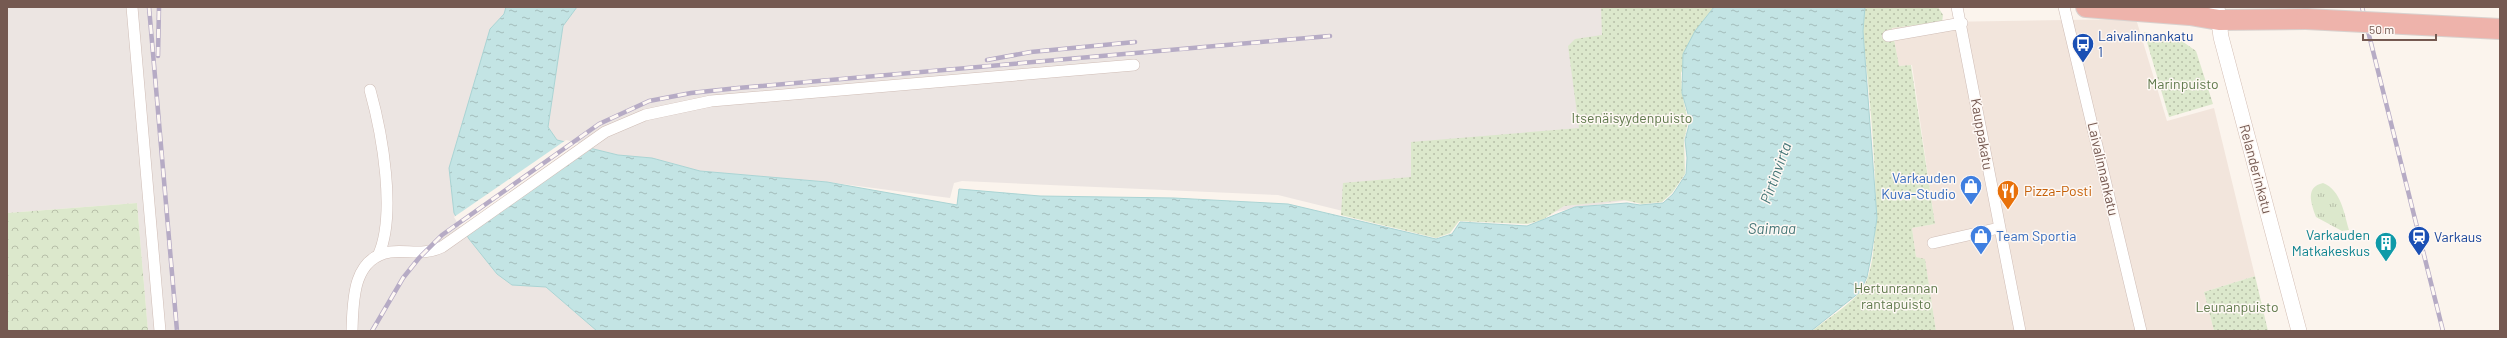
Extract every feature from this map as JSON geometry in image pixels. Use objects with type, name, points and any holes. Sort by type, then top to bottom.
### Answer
[{"type":"highway","points":[[2086,7],[2190,15],[2218,13],[2302,19],[2500,29]]},
{"type":"highway","points":[[2254,7],[2302,19]]},
{"type":"main road","name":"Relanderinkatu","points":[[2218,13],[2221,37],[2299,331]]},
{"type":"street","points":[[132,7],[160,331]]},
{"type":"street","name":"Kauppakatu","points":[[1957,7],[1962,23],[2020,331]]},
{"type":"street","name":"Laivalinnankatu","points":[[2064,7],[2141,331]]},
{"type":"street","points":[[1888,36],[1962,23]]},
{"type":"street","points":[[352,331],[354,290],[358,278],[368,263],[378,256],[390,252],[432,252],[605,132],[645,115],[711,101],[1134,65]]},
{"type":"street","points":[[370,90],[376,110],[388,200],[385,242],[378,256]]},
{"type":"street","points":[[1933,243],[2000,228]]},
{"type":"shaded area","points":[[7,7],[506,7],[504,14],[490,29],[469,239],[498,274],[512,285],[546,287],[597,331],[148,331],[137,203],[7,213]]},
{"type":"shaded area","points":[[577,7],[1697,7],[1673,52],[1647,197],[1501,220],[1458,219],[1436,234],[1278,195],[962,181],[954,183],[950,198],[827,182],[700,171],[652,158],[618,155],[557,140],[548,127],[563,26]]},
{"type":"shaded area","points":[[2136,19],[2167,121],[2214,108],[2255,276],[2204,292],[2214,331],[1936,331],[1925,260],[1916,257],[1912,228],[1935,224],[1912,65],[1899,66],[1892,28],[1942,22]]},
{"type":"green space","name":"Itsenäisyydenpuisto","points":[[1601,7],[1714,7],[1709,13],[1681,73],[1682,93],[1688,122],[1684,140],[1685,174],[1672,193],[1662,202],[1642,204],[1624,200],[1564,206],[1542,220],[1527,224],[1459,221],[1450,233],[1436,238],[1341,215],[1343,183],[1411,177],[1411,142],[1579,128],[1568,46],[1575,39],[1602,35]]},
{"type":"green space","name":"Hertunrannan rantapuisto","points":[[1865,7],[1938,7],[1943,15],[1942,22],[1892,28],[1899,66],[1911,65],[1935,224],[1912,228],[1916,257],[1925,259],[1936,331],[1812,331],[1843,308],[1860,292],[1869,273],[1874,244],[1876,207],[1875,168],[1863,31]]},
{"type":"green space","name":"Marinpuisto","points":[[2144,32],[2179,39],[2196,51],[2213,104],[2169,117]]},
{"type":"green space","points":[[2323,183],[2329,186],[2338,196],[2349,230],[2342,231],[2316,217],[2312,206],[2311,196],[2314,188]]},
{"type":"green space","points":[[137,203],[148,331],[7,331],[7,213]]},
{"type":"green space","name":"Leunanpuisto","points":[[2255,276],[2268,331],[2214,331],[2204,292]]},
{"type":"water","name":"Saimaa","points":[[506,7],[577,7],[563,26],[548,127],[557,140],[618,155],[652,158],[700,171],[827,182],[957,205],[959,189],[1040,196],[1174,198],[1288,204],[1436,239],[1452,234],[1460,222],[1527,226],[1575,207],[1627,203],[1640,205],[1663,203],[1673,194],[1686,174],[1687,158],[1685,140],[1690,121],[1682,93],[1683,54],[1695,31],[1714,7],[1865,7],[1863,31],[1877,218],[1871,257],[1867,277],[1860,292],[1811,331],[597,331],[546,287],[512,285],[497,274],[469,239],[454,213],[449,168],[490,29],[504,14]]},
{"type":"pier","points":[[566,140],[594,147],[465,236],[454,217]]},
{"type":"railway","points":[[149,7],[177,331]]},
{"type":"railway","points":[[158,56],[159,7]]},
{"type":"railway","points":[[2362,7],[2443,331]]},
{"type":"railway","points":[[372,331],[403,278],[419,258],[442,235],[599,124],[649,101],[691,93],[738,88],[1330,36]]},
{"type":"railway","points":[[987,60],[1031,52],[1135,42]]},
{"type":"place","name":"Laivalinnankatu 1","points":[[2083,64]]},
{"type":"place","name":"Varkauden Kuva-Studio","points":[[1971,206]]},
{"type":"place","name":"Pizza-Posti","points":[[2008,210]]},
{"type":"place","name":"Team Sportia","points":[[1981,256]]},
{"type":"place","name":"Varkaus","points":[[2419,256]]},
{"type":"place","name":"Varkauden Matkakeskus","points":[[2386,262]]},
{"type":"water label","name":"Pirtinvirta","points":[[1776,173]]}]
